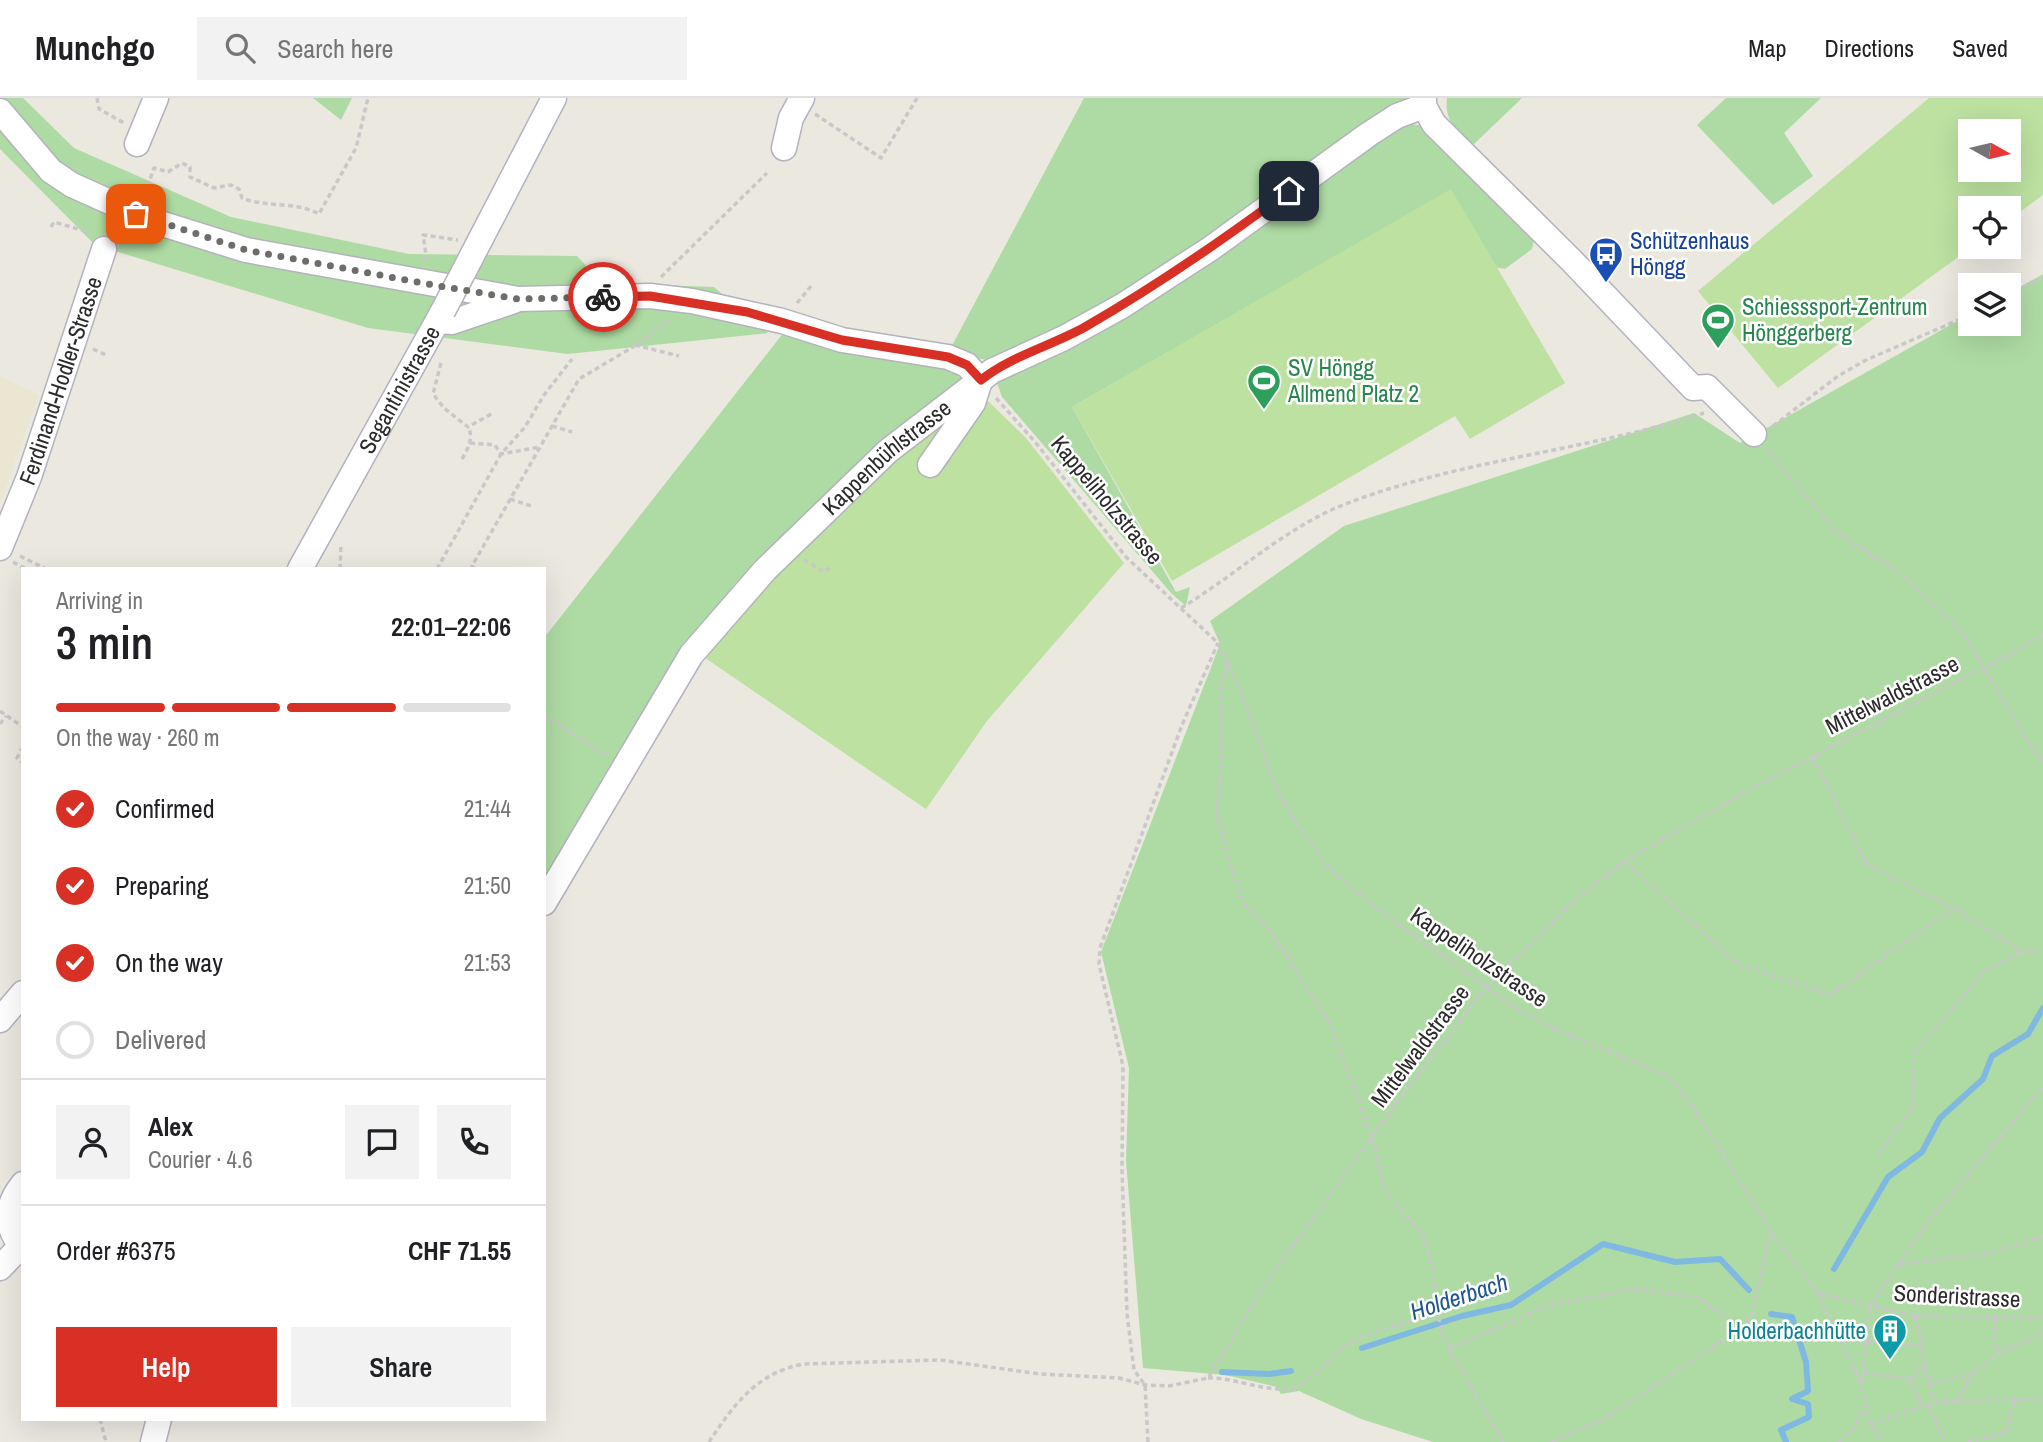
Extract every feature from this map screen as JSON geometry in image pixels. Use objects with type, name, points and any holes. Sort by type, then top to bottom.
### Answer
[{"type":"street","points":[[134,135],[156,98]]},
{"type":"street","name":"Segantinistrasse","points":[[301,567],[440,316],[554,98]]},
{"type":"street","points":[[1424,102],[1434,124],[1571,260],[1693,388],[1707,387],[1755,436]]},
{"type":"street","name":"Kappenbühlstrasse","points":[[546,900],[691,655],[765,570],[888,451],[992,371],[1064,338],[1122,306],[1210,249],[1369,134],[1424,102]]},
{"type":"street","points":[[784,148],[791,118],[807,105]]},
{"type":"street","points":[[0,111],[51,171],[72,185],[123,209],[246,250],[518,299],[650,296],[692,301],[771,318],[842,340],[948,357],[967,365],[981,380],[973,403],[930,466]]},
{"type":"street","name":"Ferdinand-Hodler-Strasse","points":[[7,553],[99,241]]},
{"type":"street","points":[[440,316],[452,322],[518,299]]},
{"type":"street","points":[[0,1020],[21,995]]},
{"type":"street","points":[[0,1268],[21,1246],[10,1230],[8,1210],[13,1196],[21,1186]]},
{"type":"street","points":[[153,1442],[158,1421]]},
{"type":"path","points":[[97,98],[99,109],[134,135]]},
{"type":"path","points":[[176,226],[172,214],[148,185],[154,168],[168,172],[182,163],[190,167],[190,177],[214,188],[231,185],[240,189],[243,198],[258,204],[308,208],[319,214],[356,148],[368,98]]},
{"type":"path","points":[[807,105],[881,158],[917,98]]},
{"type":"path","points":[[650,296],[661,277],[767,173]]},
{"type":"path","points":[[51,227],[54,222],[99,241]]},
{"type":"path","points":[[426,256],[422,235],[448,237]]},
{"type":"path","points":[[2021,289],[2043,277]]},
{"type":"path","points":[[473,567],[579,379],[635,345],[692,301]]},
{"type":"path","points":[[1958,320],[1848,370],[1755,436],[1835,531],[1863,552],[1904,576],[1963,634],[2039,760],[2043,762]]},
{"type":"path","points":[[635,345],[678,356]]},
{"type":"path","points":[[442,358],[434,398],[471,432],[470,443],[462,459]]},
{"type":"path","points":[[438,567],[501,454],[525,428],[544,395],[572,359]]},
{"type":"path","name":"Kappeliholzstrasse","points":[[981,380],[1036,443],[1126,557],[1218,643],[1228,660],[1276,786],[1296,823],[1333,872],[1383,913],[1511,1005],[1559,1031],[1666,1075],[1688,1099],[1771,1231],[1818,1293],[1861,1383]]},
{"type":"path","points":[[1181,608],[1298,531],[1345,504],[1501,460],[1654,429],[1727,406]]},
{"type":"path","points":[[468,427],[493,413]]},
{"type":"path","points":[[552,426],[572,432]]},
{"type":"path","points":[[470,443],[495,445],[501,454]]},
{"type":"path","points":[[501,454],[540,447]]},
{"type":"path","points":[[510,499],[531,506]]},
{"type":"path","points":[[340,567],[340,546],[343,538]]},
{"type":"path","points":[[7,553],[24,567]]},
{"type":"path","points":[[7,553],[41,567]]},
{"type":"path","points":[[798,556],[825,572],[832,565]]},
{"type":"path","name":"Mittelwaldstrasse","points":[[1208,1378],[1266,1284],[1372,1137],[1486,988],[1573,902],[1625,861],[1812,756],[2043,634]]},
{"type":"path","points":[[1148,1442],[1145,1385],[1134,1370],[1127,1314],[1122,1170],[1123,1066],[1099,964],[1100,948],[1182,725],[1218,643]]},
{"type":"path","points":[[1228,660],[1222,684],[1223,754],[1217,815],[1232,870],[1246,907],[1267,926],[1330,1023],[1372,1137],[1387,1194],[1423,1234],[1434,1270],[1437,1314],[1449,1349],[1503,1442]]},
{"type":"path","points":[[0,711],[21,726]]},
{"type":"path","points":[[0,724],[6,716]]},
{"type":"path","points":[[546,718],[624,766]]},
{"type":"path","points":[[1812,756],[1867,864],[1954,908],[2022,953]]},
{"type":"path","points":[[1625,861],[1737,962],[1830,995],[1954,908]]},
{"type":"path","points":[[1878,1154],[1913,1108],[1916,1052],[1986,970],[2022,953],[2043,950]]},
{"type":"path","points":[[1882,1442],[1871,1424],[1861,1383],[1870,1307],[1923,1228],[2043,1087]]},
{"type":"path","points":[[1551,1442],[1603,1420],[1742,1328],[1752,1312],[1771,1231]]},
{"type":"path","points":[[1898,1265],[1997,1252],[2043,1236]]},
{"type":"path","points":[[1449,1349],[1548,1306],[1634,1289],[1697,1297],[1742,1328]]},
{"type":"path","points":[[1818,1293],[1870,1307]]},
{"type":"path","name":"Sonderistrasse","points":[[1870,1307],[1915,1316],[2043,1318]]},
{"type":"path","points":[[709,1442],[742,1395],[783,1367],[940,1360],[1040,1374],[1119,1378],[1145,1385],[1169,1386],[1224,1377],[1277,1390],[1307,1382],[1325,1362],[1354,1340],[1437,1314]]},
{"type":"path","points":[[1915,1316],[1924,1346],[1928,1385],[1936,1402]]},
{"type":"path","points":[[1996,1318],[1996,1355]]},
{"type":"path","points":[[1957,1401],[1972,1374],[1996,1355],[2043,1334]]},
{"type":"path","points":[[1866,1341],[1924,1346]]},
{"type":"path","points":[[1910,1379],[1925,1365]]},
{"type":"path","points":[[1863,1373],[1910,1379]]},
{"type":"path","points":[[1928,1385],[1972,1374]]},
{"type":"path","points":[[1910,1379],[1945,1442]]},
{"type":"path","points":[[1967,1442],[2007,1433],[2014,1399]]},
{"type":"path","points":[[1871,1424],[1936,1402],[2043,1399]]},
{"type":"path","points":[[1838,1442],[1852,1430],[1866,1406]]},
{"type":"path","points":[[101,1421],[106,1442]]},
{"type":"shaded area","points":[[0,376],[39,395],[0,503]]},
{"type":"green space","points":[[0,98],[23,98],[74,148],[231,217],[409,254],[577,256],[602,283],[714,287],[768,333],[568,354],[368,328],[95,245],[0,149]]},
{"type":"green space","points":[[313,98],[352,98],[341,120]]},
{"type":"green space","points":[[1084,98],[1411,98],[1205,249],[998,362],[948,353]]},
{"type":"green space","points":[[1447,98],[1522,98],[1473,145],[1450,119]]},
{"type":"green space","points":[[1726,98],[1821,98],[1784,133],[1813,176],[1773,205],[1697,125]]},
{"type":"green space","points":[[1929,98],[2043,98],[2043,195],[2021,211],[2021,196],[1958,196],[1958,257],[1778,388],[1698,291]]},
{"type":"green space","points":[[1400,124],[1420,125],[1534,239],[1532,249],[1505,269],[1494,267],[1451,190],[1072,407],[1176,592],[1190,587],[1186,606],[1172,594],[1002,397],[997,383],[1005,373]]},
{"type":"green space","name":"SV Höngg Allmend Platz 2","points":[[1451,189],[1565,383],[1470,439],[1455,416],[1172,581],[1072,407]]},
{"type":"green space","points":[[2043,274],[2043,1442],[1433,1442],[1361,1419],[1299,1391],[1281,1394],[1277,1387],[1225,1375],[1143,1368],[1126,1161],[1129,1068],[1101,952],[1220,644],[1210,621],[1344,526],[1694,413],[1740,443],[1958,321],[1958,336],[2021,336],[2021,286]]},
{"type":"green space","points":[[788,327],[958,370],[961,380],[721,608],[546,890],[546,635]]},
{"type":"green space","points":[[987,400],[1026,438],[1124,563],[987,721],[926,809],[698,653],[785,558],[953,407]]},
{"type":"waterway","points":[[1834,1269],[1888,1177],[1922,1152],[1940,1118],[1983,1079],[1992,1056],[2028,1034],[2043,1008]]},
{"type":"waterway","name":"Holderbach","points":[[1362,1348],[1462,1316],[1511,1305],[1603,1244],[1675,1262],[1720,1259],[1749,1290]]},
{"type":"waterway","name":"Holderbach","points":[[1771,1314],[1792,1317],[1806,1362],[1808,1391],[1792,1399],[1808,1404],[1809,1417],[1781,1430],[1786,1442]]},
{"type":"waterway","name":"Holderbach","points":[[1222,1372],[1269,1374],[1291,1371]]},
{"type":"way so far","points":[[136,214],[246,250],[433,285],[518,299],[603,297]]},
{"type":"place","name":"Schützenhaus Höngg","points":[[1606,284]]},
{"type":"place","name":"Schiesssport-Zentrum Hönggerberg","points":[[1718,350]]},
{"type":"place","name":"SV Höngg Allmend Platz 2","points":[[1264,411]]},
{"type":"place","name":"Holderbachhütte","points":[[1890,1361]]},
{"type":"route","points":[[603,297],[650,296],[747,312],[842,340],[948,357],[967,365],[981,380],[992,371],[1064,338],[1122,306],[1210,249],[1289,191]]}]
